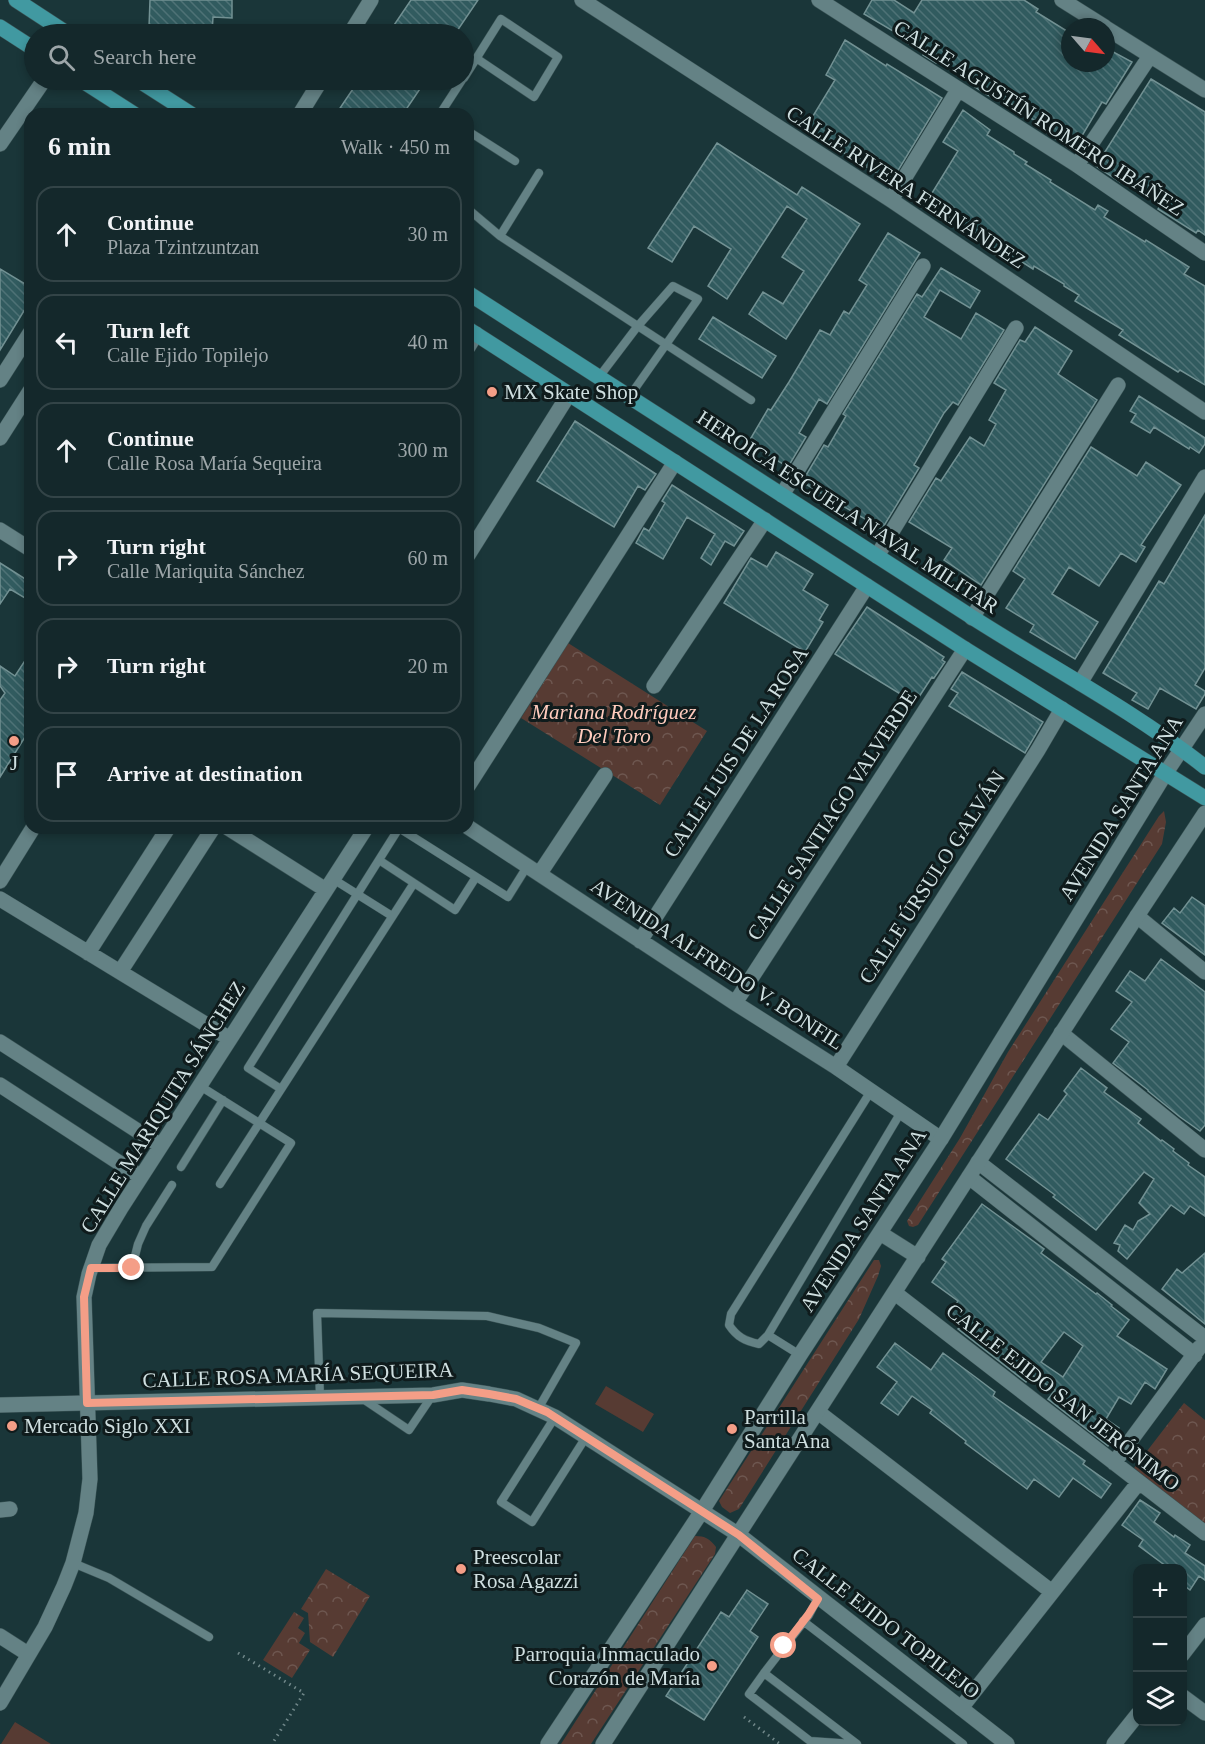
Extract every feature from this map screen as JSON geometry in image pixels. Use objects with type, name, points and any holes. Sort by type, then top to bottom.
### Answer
[{"type":"main road","points":[[15,0],[52,24]]},
{"type":"main road","points":[[0,27],[24,43]]},
{"type":"main road","points":[[97,90],[125,108]]},
{"type":"main road","points":[[150,90],[172,108]]},
{"type":"main road","name":"HEROICA ESCUELA NAVAL MILITAR","points":[[474,296],[972,618],[1080,683],[1182,749],[1205,767]]},
{"type":"main road","points":[[474,339],[569,394],[965,649],[1205,798]]},
{"type":"street","points":[[356,24],[371,0]]},
{"type":"street","name":"CALLE RIVERA FERNÁNDEZ","points":[[582,0],[891,200],[1205,412]]},
{"type":"street","name":"CALLE AGUSTÍN ROMERO IBÁÑEZ","points":[[819,0],[1077,165],[1205,253]]},
{"type":"street","points":[[1062,0],[1091,18]]},
{"type":"street","points":[[1115,33],[1205,90]]},
{"type":"street","points":[[1077,165],[1150,56]]},
{"type":"street","points":[[25,108],[37,90]]},
{"type":"street","points":[[304,108],[315,90]]},
{"type":"street","points":[[891,200],[958,90]]},
{"type":"street","points":[[0,144],[24,109]]},
{"type":"street","points":[[782,495],[923,266]]},
{"type":"street","points":[[877,556],[1016,328]]},
{"type":"street","points":[[0,380],[24,342]]},
{"type":"street","points":[[972,618],[1118,385]]},
{"type":"street","points":[[474,545],[569,394]]},
{"type":"street","points":[[0,438],[24,400]]},
{"type":"street","points":[[474,777],[675,462]]},
{"type":"street","points":[[1080,683],[1205,477]]},
{"type":"street","points":[[654,686],[765,520]]},
{"type":"street","points":[[0,530],[24,545]]},
{"type":"street","name":"CALLE LUIS DE LA ROSA","points":[[640,940],[867,586]]},
{"type":"street","name":"CALLE SANTIAGO VALVERDE","points":[[735,1003],[965,649]]},
{"type":"street","name":"CALLE ÚRSULO GALVÁN","points":[[836,1067],[1062,709]]},
{"type":"street","name":"AVENIDA SANTA ANA","points":[[548,1744],[702,1511],[800,1355],[941,1139],[1205,714]]},
{"type":"street","points":[[534,869],[605,774]]},
{"type":"street","points":[[605,1744],[1061,1033],[1205,813]]},
{"type":"street","name":"AVENIDA ALFREDO V. BONFIL","points":[[474,831],[836,1067],[941,1139]]},
{"type":"street","points":[[0,881],[29,834]]},
{"type":"street","points":[[88,953],[164,834]]},
{"type":"street","points":[[120,972],[209,834]]},
{"type":"street","points":[[239,834],[329,885]]},
{"type":"street","name":"CALLE MARIQUITA SÁNCHEZ","points":[[0,1703],[45,1627],[74,1563],[86,1513],[90,1479],[84,1297],[99,1245],[362,834]]},
{"type":"street","points":[[0,899],[230,1039]]},
{"type":"street","points":[[1137,916],[1205,972]]},
{"type":"street","points":[[1061,1033],[1205,1150]]},
{"type":"street","points":[[0,1042],[161,1146]]},
{"type":"street","points":[[0,1085],[141,1177]]},
{"type":"street","points":[[978,1162],[1205,1340],[1114,1462]]},
{"type":"street","points":[[969,1177],[1195,1354]]},
{"type":"street","points":[[880,1233],[918,1257]]},
{"type":"street","name":"CALLE EJIDO SAN JERÓNIMO","points":[[895,1293],[1205,1533]]},
{"type":"street","name":"CALLE ROSA MARÍA SEQUEIRA","points":[[0,1405],[433,1395],[462,1390],[489,1394],[516,1399],[555,1417],[739,1535]]},
{"type":"street","points":[[818,1412],[1052,1592]]},
{"type":"street","points":[[961,1708],[1139,1482]]},
{"type":"street","name":"CALLE EJIDO TOPILEJO","points":[[739,1535],[818,1599],[1007,1744]]},
{"type":"street","points":[[1187,1648],[1205,1625]]},
{"type":"street","points":[[0,1636],[28,1654]]},
{"type":"street","points":[[1187,1700],[1205,1713]]},
{"type":"street","points":[[1114,1744],[1133,1719]]},
{"type":"lane","points":[[474,61],[476,58],[501,19],[558,57],[534,97],[476,58]]},
{"type":"lane","points":[[445,108],[456,90]]},
{"type":"lane","points":[[474,135],[515,161]]},
{"type":"lane","points":[[500,236],[539,173]]},
{"type":"lane","points":[[474,214],[500,236],[751,400]]},
{"type":"lane","points":[[599,377],[637,327],[674,286],[698,299],[629,397]]},
{"type":"lane","points":[[281,1089],[248,1068],[395,834]]},
{"type":"lane","points":[[408,834],[508,897],[534,869]]},
{"type":"lane","points":[[379,860],[455,910],[476,877]]},
{"type":"lane","points":[[220,1184],[414,883]]},
{"type":"lane","points":[[329,885],[357,894],[392,916]]},
{"type":"lane","points":[[91,1268],[212,1267],[291,1143],[200,1086]]},
{"type":"lane","points":[[871,1092],[731,1314],[729,1325],[735,1335],[747,1342],[759,1344],[768,1335],[901,1112]]},
{"type":"lane","points":[[181,1167],[223,1100]]},
{"type":"lane","points":[[132,1268],[138,1244],[146,1226],[172,1185]]},
{"type":"lane","points":[[320,1397],[317,1313],[487,1316],[539,1328],[576,1343],[538,1409]]},
{"type":"lane","points":[[768,1335],[800,1355]]},
{"type":"lane","points":[[360,1396],[409,1430],[433,1395]]},
{"type":"lane","points":[[555,1417],[501,1502],[532,1522],[586,1437]]},
{"type":"lane","points":[[74,1563],[109,1578],[209,1637]]},
{"type":"lane","points":[[818,1599],[748,1694],[810,1741],[855,1744]]},
{"type":"lane","points":[[803,1621],[963,1744]]},
{"type":"lane","points":[[764,1673],[855,1744]]},
{"type":"path","points":[[238,1653],[304,1693],[272,1744]]},
{"type":"path","points":[[744,1717],[780,1744]]},
{"type":"green space","name":"Mariana Rodríguez Del Toro","points":[[568,643],[707,731],[660,805],[521,718]]},
{"type":"green space","points":[[1164,811],[1166,822],[1162,844],[918,1225],[909,1226],[907,1221],[960,1138],[1008,1052]]},
{"type":"green space","points":[[874,1260],[879,1260],[881,1266],[859,1319],[739,1509],[730,1513],[722,1507],[719,1501]]},
{"type":"green space","points":[[606,1386],[654,1414],[643,1432],[595,1404]]},
{"type":"green space","points":[[1184,1403],[1205,1420],[1205,1524],[1134,1468]]},
{"type":"green space","points":[[695,1536],[704,1537],[712,1542],[716,1547],[715,1554],[591,1744],[561,1744]]},
{"type":"green space","points":[[326,1569],[370,1596],[333,1657],[310,1642],[308,1613],[301,1609]]},
{"type":"green space","points":[[294,1612],[304,1618],[298,1628],[305,1633],[299,1643],[310,1650],[292,1678],[263,1660]]},
{"type":"green space","points":[[15,1722],[51,1744],[1,1744]]},
{"type":"building","points":[[150,0],[232,0],[232,18],[213,17],[213,24],[149,24]]},
{"type":"building","points":[[411,0],[478,0],[462,24],[395,24]]},
{"type":"building","points":[[872,0],[894,0],[914,13],[922,0],[1024,0],[1038,9],[1036,12],[1061,27],[1061,72],[1115,72],[1115,53],[1132,62],[1106,104],[1102,102],[1073,151],[1037,126],[1039,123],[1027,116],[1028,114],[1001,98],[999,101],[986,94],[975,87],[977,83],[938,59],[936,63],[899,38],[900,35],[864,14]]},
{"type":"building","points":[[845,40],[942,98],[891,182],[805,129],[835,80],[826,75]]},
{"type":"building","points":[[1151,79],[1205,112],[1205,235],[1198,230],[1196,233],[1158,209],[1163,201],[1139,186],[1137,189],[1121,180],[1120,182],[1096,166]]},
{"type":"building","points":[[352,90],[419,90],[407,108],[340,108]]},
{"type":"building","points":[[963,110],[990,130],[987,135],[1014,152],[1027,162],[1025,164],[1051,180],[1050,182],[1095,210],[1098,205],[1108,211],[1104,217],[1189,267],[1184,274],[1205,286],[1205,385],[1180,370],[1178,372],[1119,335],[1123,330],[1075,301],[1079,295],[1064,284],[1034,266],[1033,269],[1019,260],[1016,264],[1001,255],[999,257],[981,246],[986,239],[940,211],[938,214],[924,206],[958,151],[943,142]]},
{"type":"building","points":[[717,143],[797,195],[802,187],[860,224],[786,339],[749,314],[763,292],[783,304],[804,271],[782,257],[807,219],[787,206],[727,299],[708,286],[731,249],[694,226],[672,262],[648,248]]},
{"type":"building","points":[[888,233],[920,253],[827,404],[819,399],[799,433],[806,437],[788,467],[748,443],[820,330],[830,335],[844,311],[849,314],[867,285],[859,280]]},
{"type":"building","points":[[941,268],[980,291],[970,308],[940,290],[924,317],[961,339],[976,313],[1004,330],[958,405],[953,402],[944,413],[914,465],[919,468],[882,529],[802,482],[824,445],[828,447],[846,416],[843,414],[917,294],[922,297]]},
{"type":"building","points":[[0,269],[24,283],[24,311],[0,350]]},
{"type":"building","points":[[713,317],[776,356],[762,378],[699,339]]},
{"type":"building","points":[[1035,327],[1072,351],[1058,374],[1097,400],[981,585],[944,560],[952,548],[909,522],[936,478],[941,481],[970,437],[984,446],[996,424],[989,420],[1006,390],[994,383],[1020,340],[1025,342]]},
{"type":"building","points":[[1139,396],[1205,438],[1205,444],[1199,453],[1154,427],[1150,433],[1131,422],[1136,414],[1130,411]]},
{"type":"building","points":[[575,421],[656,474],[645,490],[638,486],[614,527],[537,481]]},
{"type":"building","points":[[1091,447],[1137,476],[1146,462],[1181,485],[1141,545],[1145,547],[1136,562],[1121,553],[1099,586],[1069,567],[1052,594],[1098,622],[1075,659],[1030,632],[1034,625],[1006,608],[1025,579],[1013,571]]},
{"type":"building","points":[[672,485],[744,531],[734,546],[725,541],[711,565],[701,558],[715,534],[687,517],[663,559],[636,543],[644,528],[649,531]]},
{"type":"building","points":[[1205,515],[1205,668],[1195,685],[1205,691],[1205,694],[1196,709],[1160,688],[1148,709],[1132,700],[1137,693],[1103,673],[1159,581],[1164,584]]},
{"type":"building","points":[[776,552],[813,574],[803,590],[828,605],[819,620],[823,622],[805,652],[724,603],[751,558],[767,567]]},
{"type":"building","points":[[0,563],[24,578],[24,597],[10,589],[0,604]]},
{"type":"building","points":[[867,607],[944,657],[942,660],[945,662],[915,703],[835,654]]},
{"type":"building","points":[[24,662],[24,739],[0,777],[0,700],[5,693],[0,686],[0,666],[15,676]]},
{"type":"building","points":[[962,672],[1043,722],[1025,753],[949,706],[958,693],[951,689]]},
{"type":"building","points":[[1192,897],[1205,906],[1205,955],[1162,923],[1174,908],[1180,913]]},
{"type":"building","points":[[1161,959],[1205,992],[1205,1125],[1200,1131],[1113,1063],[1129,1042],[1111,1029],[1132,1002],[1116,991],[1130,971],[1145,981]]},
{"type":"building","points":[[1081,1068],[1107,1088],[1104,1092],[1141,1119],[1138,1123],[1174,1149],[1173,1151],[1189,1163],[1188,1165],[1205,1177],[1205,1216],[1190,1206],[1184,1214],[1171,1205],[1127,1259],[1118,1251],[1120,1245],[1114,1243],[1125,1225],[1133,1230],[1138,1221],[1150,1214],[1139,1203],[1154,1179],[1144,1172],[1096,1230],[1053,1197],[1055,1195],[1006,1159],[1039,1114],[1048,1120],[1067,1094],[1064,1091]]},
{"type":"building","points":[[982,1204],[1044,1249],[1041,1253],[1097,1293],[1129,1320],[1117,1336],[1167,1369],[1155,1389],[1145,1382],[1131,1404],[1119,1397],[1106,1419],[1119,1428],[1108,1446],[1048,1399],[1055,1390],[1032,1375],[1026,1382],[958,1329],[960,1327],[947,1317],[958,1301],[932,1282],[946,1262],[942,1259]],"holes":[[[1064,1332],[1083,1346],[1063,1377],[1041,1362]]]},
{"type":"building","points":[[1205,1253],[1205,1324],[1162,1289],[1177,1269],[1182,1273]]},
{"type":"building","points":[[895,1343],[931,1370],[943,1353],[995,1392],[993,1396],[1085,1461],[1083,1464],[1111,1484],[1101,1498],[1073,1478],[1059,1497],[1034,1479],[1027,1489],[965,1443],[966,1441],[930,1413],[932,1410],[912,1396],[898,1415],[881,1403],[897,1382],[877,1367]]},
{"type":"building","points":[[1140,1500],[1160,1513],[1154,1522],[1174,1537],[1175,1535],[1190,1545],[1185,1553],[1205,1566],[1205,1580],[1199,1576],[1190,1590],[1187,1588],[1187,1564],[1163,1564],[1139,1546],[1143,1540],[1122,1525]]},
{"type":"building","name":"Parroquia Inmaculado Corazón de María","points":[[747,1590],[768,1604],[750,1631],[758,1637],[704,1720],[666,1696],[721,1612],[729,1617]]},
{"type":"place","name":"MX Skate Shop","points":[[492,392]]},
{"type":"place","name":"J","points":[[14,741]]},
{"type":"place","name":"Mercado Siglo XXI","points":[[12,1426]]},
{"type":"place","name":"Parrilla Santa Ana","points":[[732,1429]]},
{"type":"place","name":"Preescolar Rosa Agazzi","points":[[461,1569]]},
{"type":"place","name":"Parroquia Inmaculado Corazón de María","points":[[712,1666]]},
{"type":"route","points":[[132,1268],[91,1268],[89,1274],[84,1297],[87,1403],[433,1395],[462,1390],[516,1399],[547,1412],[739,1535],[818,1599],[784,1646]]}]
